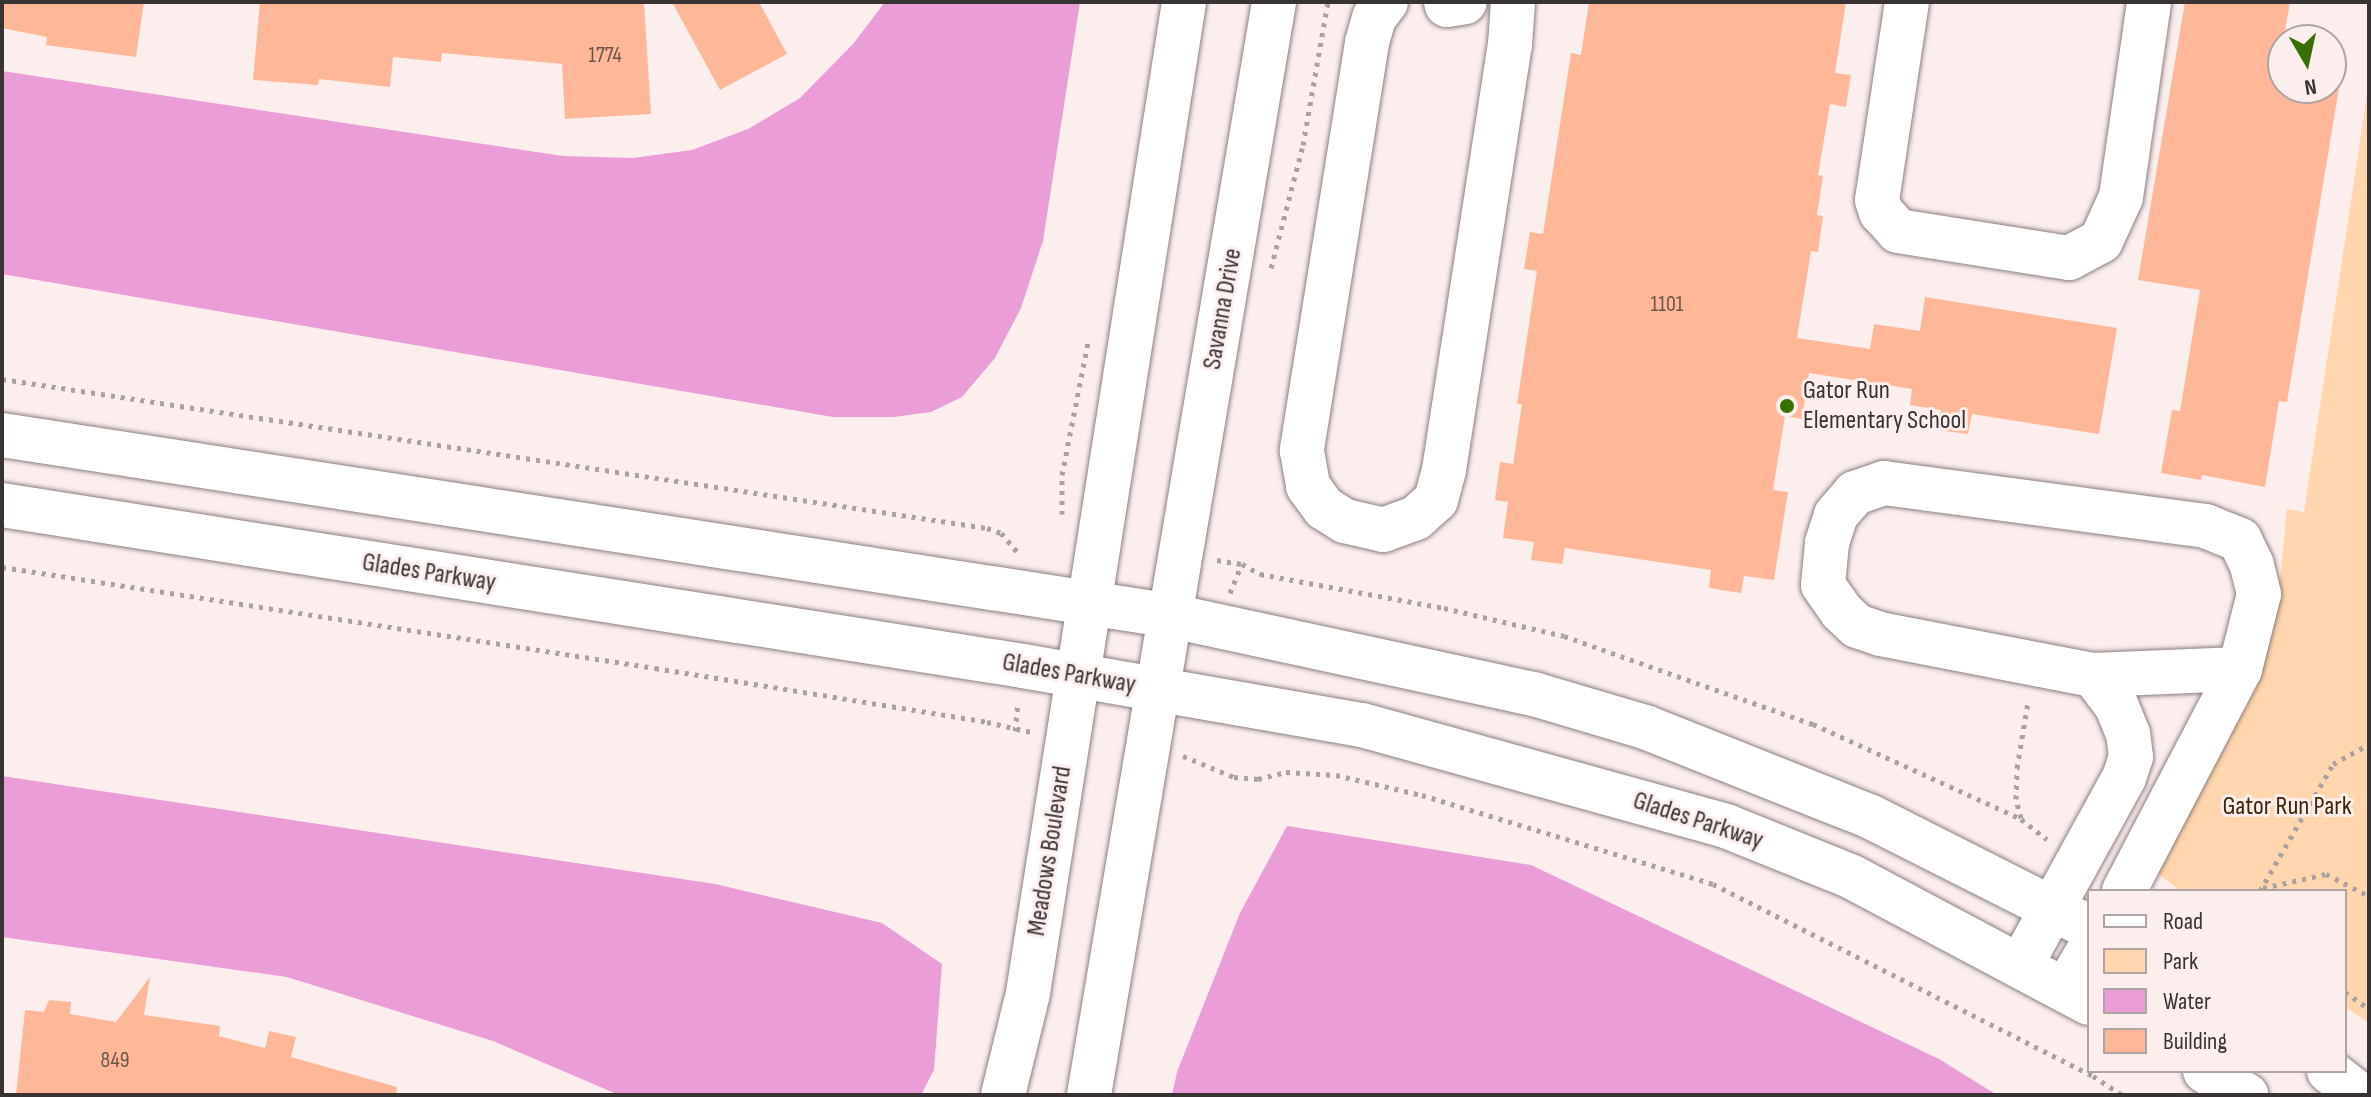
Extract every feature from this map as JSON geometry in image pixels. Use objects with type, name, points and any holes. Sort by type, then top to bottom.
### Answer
[{"type":"main road","points":[[1089,606],[1184,2]]},
{"type":"main road","name":"Savanna Drive","points":[[1172,616],[1274,2]]},
{"type":"main road","points":[[1386,2],[1374,18],[1367,43],[1302,451],[1308,486],[1324,508],[1345,521],[1383,530],[1416,518],[1436,500],[1444,470],[1510,45],[1513,2]]},
{"type":"main road","points":[[1907,2],[1877,200],[1881,212],[1898,231],[2069,258],[2101,241],[2121,197],[2147,4]]},
{"type":"main road","points":[[2,435],[1089,606],[1172,616],[1537,695],[1645,727],[1869,816],[2071,918]]},
{"type":"main road","points":[[2125,889],[2240,669],[2259,594],[2252,565],[2240,540],[2206,526],[1884,483],[1855,493],[1836,515],[1827,543],[1823,585],[1841,611],[1857,626],[1880,634],[2093,675],[2240,669]]},
{"type":"main road","name":"Glades Parkway","points":[[2,505],[1078,675],[1362,725],[1726,826],[1852,877],[2078,996]]},
{"type":"main road","name":"Meadows Boulevard","points":[[1003,1095],[1028,993],[1089,606]]},
{"type":"main road","points":[[1089,1095],[1172,616]]},
{"type":"main road","points":[[2021,965],[2071,918],[2081,860],[2124,778],[2131,757],[2128,734],[2116,705],[2093,675]]},
{"type":"main road","points":[[2078,996],[2087,958]]},
{"type":"main road","points":[[2208,1073],[2246,1095]]},
{"type":"main road","points":[[2332,1073],[2360,1095]]},
{"type":"path","points":[[1270,272],[1303,145],[1328,2]]},
{"type":"path","points":[[2,379],[987,528],[1001,533],[1027,565]]},
{"type":"path","points":[[1217,560],[1220,549]]},
{"type":"path","points":[[1242,564],[1260,574],[1430,605],[1564,636],[1813,724],[2021,819],[2081,860]]},
{"type":"path","points":[[2,567],[701,675],[987,722],[1015,731]]},
{"type":"path","points":[[2021,819],[2016,799],[2017,768],[2030,693]]},
{"type":"path","points":[[2262,889],[2333,764],[2369,744]]},
{"type":"path","points":[[1179,754],[1234,777],[1258,779],[1286,772],[1311,773],[1394,788],[1713,884],[2087,1073]]},
{"type":"path","points":[[2036,830],[2049,828]]},
{"type":"path","points":[[2265,889],[2326,874],[2367,893]]},
{"type":"path","points":[[2347,993],[2369,1009]]},
{"type":"path","points":[[2087,1073],[2122,1095]]},
{"type":"green space","name":"Gator Run Park","points":[[2369,82],[2369,1023],[2347,1008],[2347,889],[2178,889],[2158,874],[2216,763],[2258,670],[2279,590],[2287,509],[2304,512]]},
{"type":"water","points":[[885,2],[1080,2],[1043,241],[1021,308],[995,358],[962,397],[931,412],[894,417],[833,417],[2,274],[2,71],[563,156],[633,158],[692,150],[748,129],[800,98],[853,44]]},
{"type":"water","points":[[2,776],[715,884],[882,923],[942,964],[934,1070],[921,1095],[619,1095],[493,1041],[287,977],[2,937]]},
{"type":"water","points":[[1287,826],[1531,865],[1939,1059],[1997,1095],[1172,1095],[1177,1072],[1240,913]]},
{"type":"building","points":[[2,2],[144,2],[136,57],[46,45],[47,37],[2,28]]},
{"type":"building","points":[[260,2],[644,2],[651,114],[565,119],[562,64],[442,53],[441,62],[393,57],[390,87],[319,79],[318,85],[253,80]]},
{"type":"building","points":[[672,2],[759,2],[787,54],[720,90]]},
{"type":"building","points":[[1589,2],[1846,2],[1835,73],[1851,75],[1846,107],[1830,104],[1818,175],[1823,176],[1817,215],[1823,216],[1818,252],[1811,251],[1797,338],[1870,349],[1874,324],[1920,331],[1925,297],[2117,328],[2099,434],[1972,414],[1968,434],[1938,430],[1941,410],[1910,405],[1912,389],[1809,373],[1802,419],[1785,416],[1773,490],[1788,492],[1774,580],[1744,576],[1741,593],[1709,588],[1711,570],[1565,548],[1562,564],[1531,560],[1534,542],[1503,538],[1508,502],[1495,500],[1500,462],[1513,464],[1522,404],[1517,404],[1537,271],[1524,269],[1530,232],[1543,234],[1571,53],[1581,55]]},
{"type":"building","points":[[2185,2],[2290,2],[2286,24],[2267,24],[2267,104],[2336,104],[2287,402],[2279,401],[2265,487],[2202,475],[2201,480],[2161,473],[2172,410],[2180,411],[2200,290],[2138,280]]},
{"type":"building","points":[[150,977],[144,1015],[220,1026],[219,1036],[265,1048],[269,1031],[296,1037],[291,1057],[397,1087],[396,1095],[16,1095],[25,1010],[44,1012],[49,1000],[71,1002],[70,1014],[116,1022]]},
{"type":"place","name":"Gator Run Elementary School","points":[[1787,406]]}]
